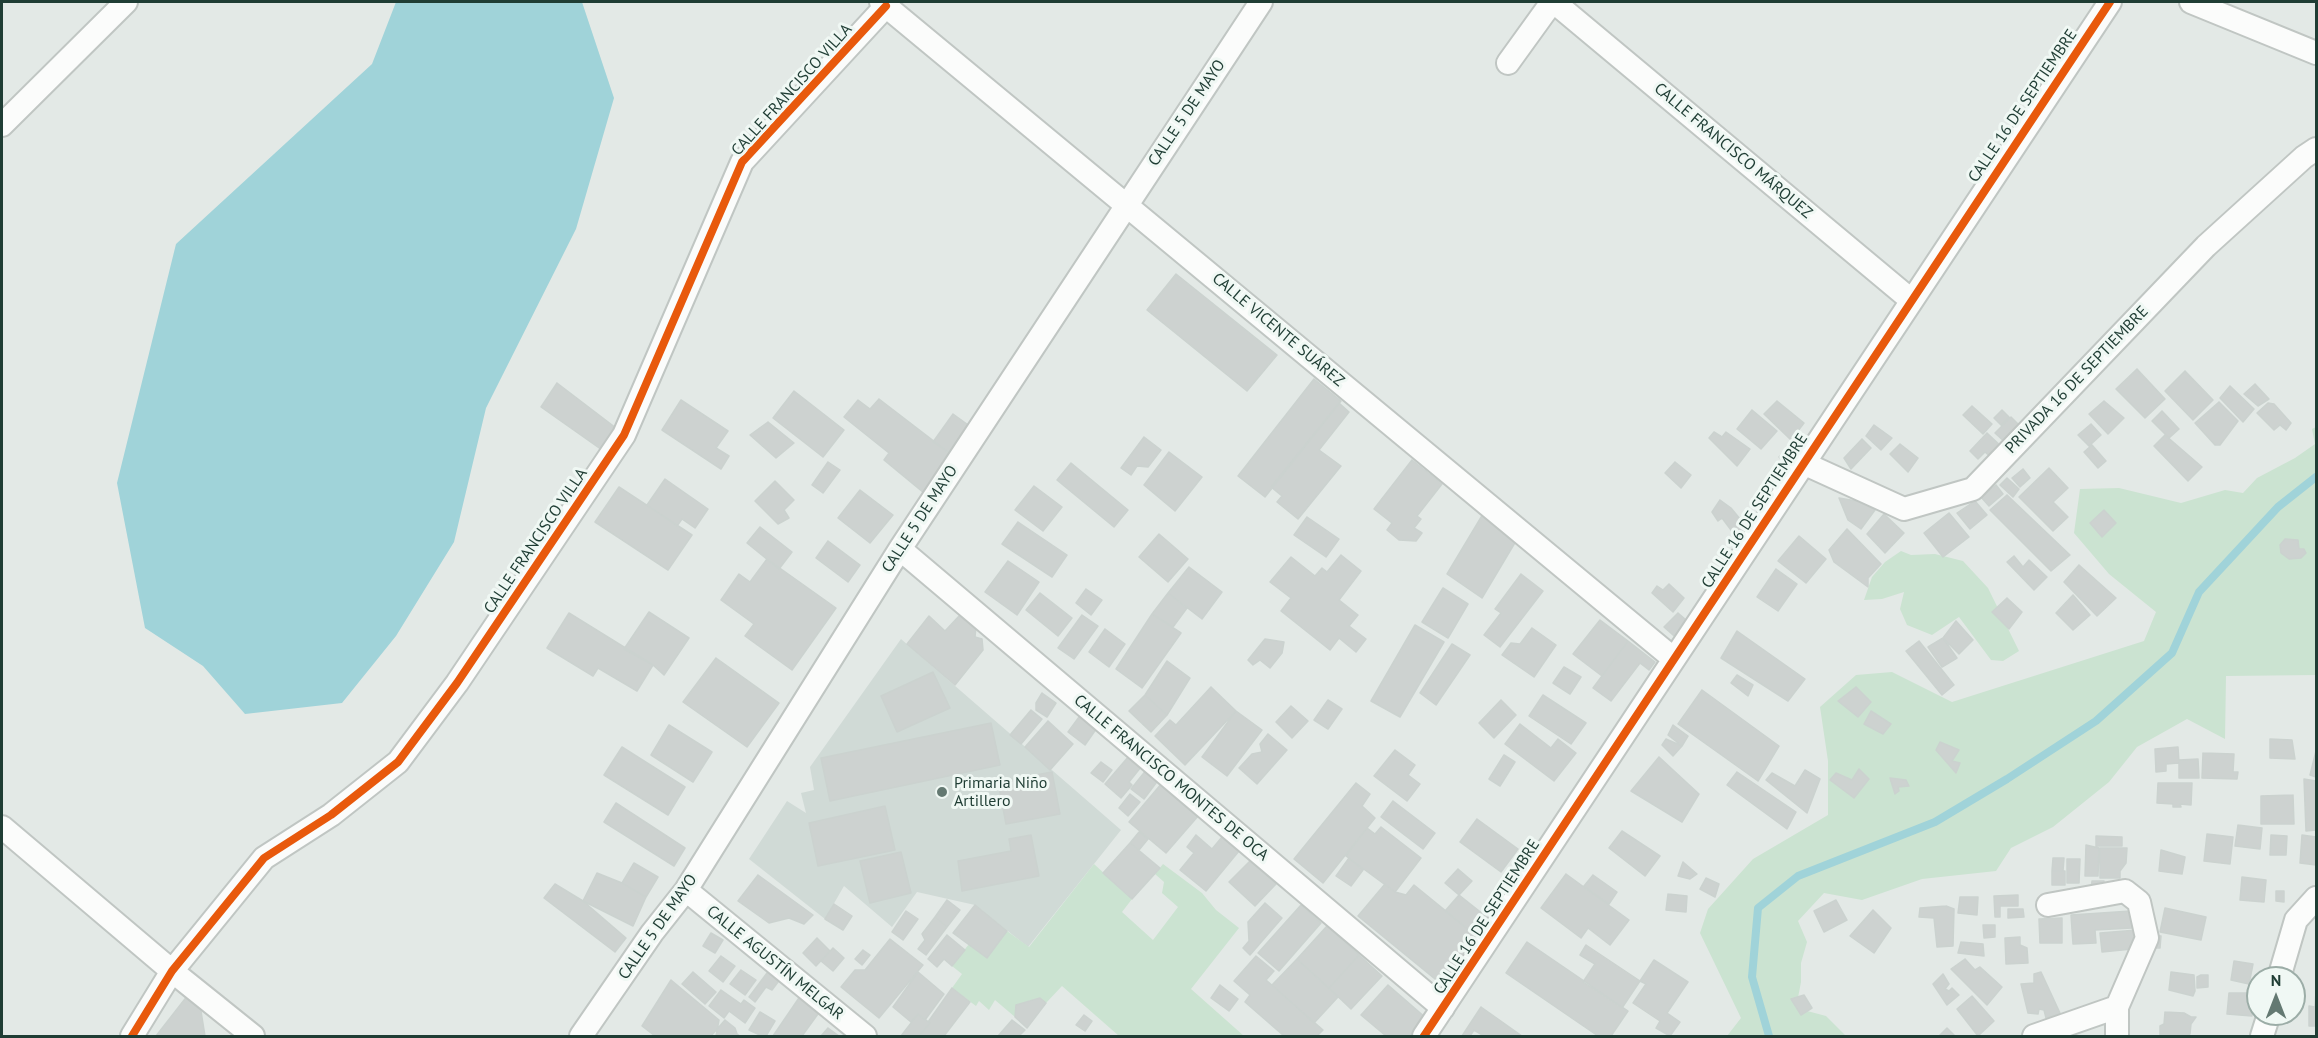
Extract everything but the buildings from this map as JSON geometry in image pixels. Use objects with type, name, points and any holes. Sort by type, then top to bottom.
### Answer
[{"type":"street","points":[[2,125],[126,2]]},
{"type":"street","name":"CALLE 5 DE MAYO","points":[[581,1036],[652,933],[686,890],[900,549],[1261,2]]},
{"type":"street","points":[[1508,63],[1553,2]]},
{"type":"street","name":"CALLE FRANCISCO MÁRQUEZ","points":[[1553,2],[1911,300]]},
{"type":"street","name":"CALLE 16 DE SEPTIEMBRE","points":[[1424,1036],[2110,2]]},
{"type":"street","points":[[2191,2],[2316,52]]},
{"type":"street","name":"CALLE VICENTE SUÁREZ","points":[[884,4],[1674,659]]},
{"type":"street","name":"CALLE FRANCISCO VILLA","points":[[132,1036],[172,971],[264,858],[331,815],[398,762],[457,682],[624,435],[742,162],[884,4]]},
{"type":"street","name":"PRIVADA 16 DE SEPTIEMBRE","points":[[1803,463],[1904,509],[1973,489],[2206,246],[2304,156],[2316,149]]},
{"type":"street","name":"CALLE FRANCISCO MONTES DE OCA","points":[[900,549],[1443,1008]]},
{"type":"street","points":[[2,827],[172,971],[253,1036]]},
{"type":"street","name":"CALLE AGUSTÍN MELGAR","points":[[686,890],[865,1036]]},
{"type":"street","points":[[2048,905],[2125,891],[2139,902],[2147,938],[2117,1008],[2117,1036]]},
{"type":"street","points":[[2283,966],[2296,920],[2316,898]]},
{"type":"street","points":[[2034,1036],[2117,1008]]},
{"type":"shaded area","name":"Primaria Niño Artillero","points":[[901,639],[1121,830],[1028,947],[975,905],[917,892],[892,927],[844,886],[825,919],[749,859],[787,801],[806,813],[801,793],[814,790],[810,767]]},
{"type":"green space","points":[[2316,427],[2316,675],[2226,676],[2225,739],[2187,719],[2137,747],[2109,782],[2053,827],[2011,848],[1996,871],[1922,879],[1862,900],[1824,893],[1798,921],[1807,942],[1801,963],[1801,982],[1796,1008],[1826,1016],[1846,1036],[1727,1036],[1741,1018],[1700,933],[1708,909],[1753,859],[1828,815],[1828,761],[1820,707],[1856,675],[1892,672],[1952,702],[2144,641],[2156,612],[2109,574],[2074,533],[2080,489],[2119,488],[2181,503],[2225,490],[2243,493],[2257,478],[2295,458],[2315,444],[2312,429]]},
{"type":"green space","points":[[1901,551],[1911,555],[1935,554],[1963,561],[1988,588],[2019,651],[2003,661],[1991,660],[1959,617],[1932,635],[1907,625],[1900,609],[1904,592],[1882,599],[1864,600],[1872,577],[1885,562]]},
{"type":"green space","points":[[1094,864],[1132,899],[1122,912],[1153,940],[1178,907],[1162,893],[1164,882],[1155,874],[1163,864],[1202,893],[1216,910],[1239,928],[1191,989],[1244,1036],[1119,1036],[1062,986],[1046,1003],[1039,998],[1016,1005],[1015,1017],[995,1000],[989,1010],[979,1001],[976,1006],[952,988],[962,974],[952,966],[969,944],[987,957],[1007,931],[1029,947]]},
{"type":"water","points":[[396,2],[582,2],[614,98],[576,229],[486,408],[454,542],[396,636],[342,703],[245,714],[203,666],[145,628],[117,483],[176,244],[372,64]]},
{"type":"waterway","points":[[1769,1036],[1752,977],[1758,908],[1798,876],[1935,822],[2007,779],[2096,721],[2172,653],[2199,592],[2278,507],[2316,477]]},
{"type":"cycle path","points":[[1424,1036],[2110,2]]},
{"type":"cycle path","points":[[132,1036],[172,971],[264,858],[331,815],[398,762],[457,683],[624,435],[742,162],[886,6]]},
{"type":"place","name":"Primaria Niño Artillero","points":[[942,792]]}]
